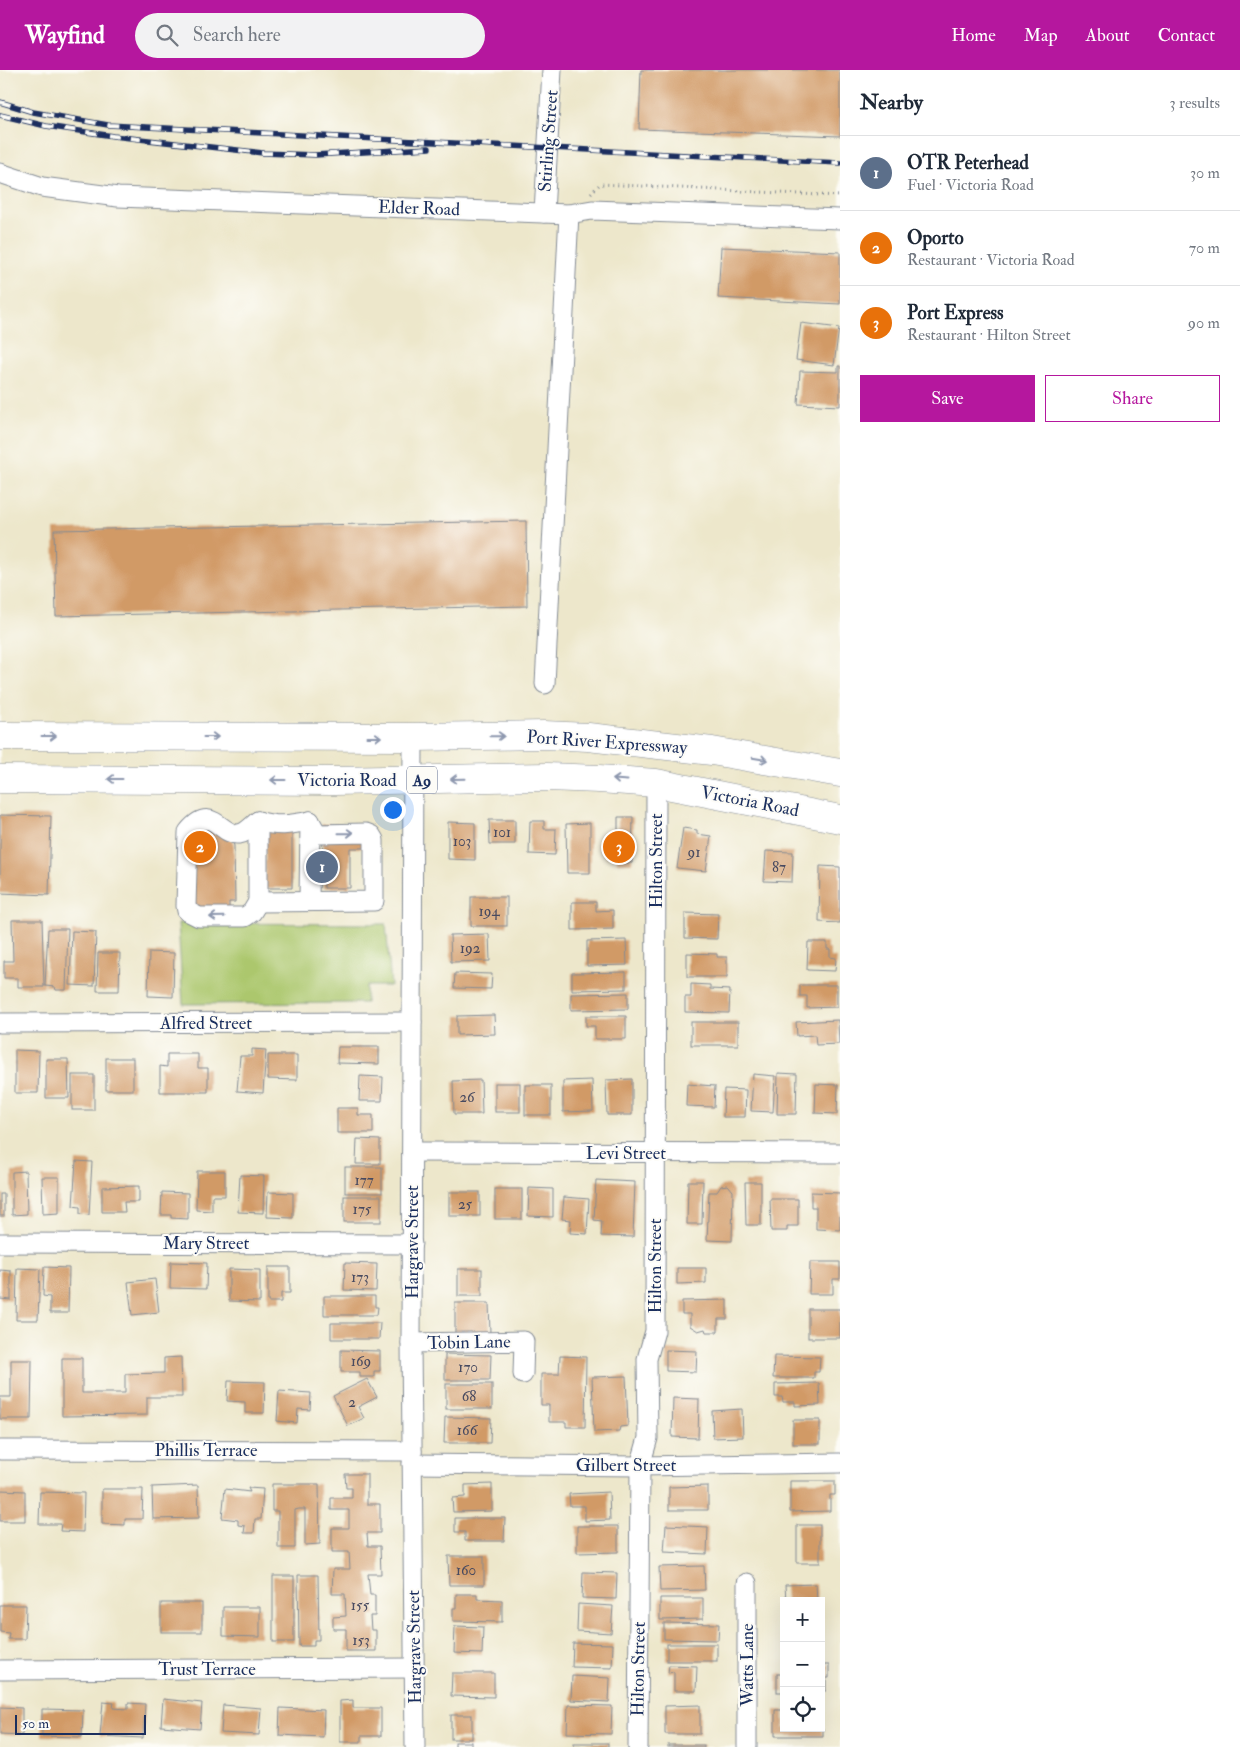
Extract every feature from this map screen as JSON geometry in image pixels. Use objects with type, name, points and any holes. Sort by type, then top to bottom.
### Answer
[{"type":"highway","name":"Port River Expressway","points":[[413,737],[544,735],[588,737],[712,751],[840,772]]},
{"type":"highway","points":[[544,735],[547,777]]},
{"type":"highway","points":[[0,736],[413,737]]},
{"type":"highway","name":"Victoria Road","points":[[0,779],[414,780],[547,777],[656,783],[840,819]]},
{"type":"street","name":"Stirling Street","points":[[544,212],[552,70]]},
{"type":"street","name":"Elder Road","points":[[0,173],[42,187],[118,197],[569,214],[592,210],[840,219]]},
{"type":"street","points":[[545,684],[569,214]]},
{"type":"street","name":"Hargrave Street","points":[[413,737],[412,1457],[415,1747]]},
{"type":"street","name":"Hilton Street","points":[[638,1747],[640,1466],[648,1438],[647,1359],[655,1331],[656,783]]},
{"type":"street","points":[[210,820],[217,822],[231,833],[238,834],[245,832],[258,821],[258,902],[252,912],[245,916],[199,917],[187,911],[188,832],[194,824],[210,820]]},
{"type":"street","points":[[258,821],[284,826],[310,821]]},
{"type":"street","points":[[258,902],[374,901],[374,840],[371,835],[366,833],[319,834],[314,830],[310,821]]},
{"type":"street","points":[[309,901],[310,821]]},
{"type":"street","name":"Alfred Street","points":[[0,1023],[412,1022]]},
{"type":"street","name":"Levi Street","points":[[412,1152],[840,1153]]},
{"type":"street","name":"Mary Street","points":[[0,1243],[412,1244]]},
{"type":"street","name":"Tobin Lane","points":[[412,1344],[524,1341],[524,1374]]},
{"type":"street","name":"Phillis Terrace","points":[[0,1450],[412,1457]]},
{"type":"street","name":"Gilbert Street","points":[[412,1457],[640,1466],[840,1463]]},
{"type":"street","name":"Watts Lane","points":[[747,1583],[747,1747]]},
{"type":"street","name":"Trust Terrace","points":[[0,1670],[414,1668]]},
{"type":"path","points":[[569,214],[600,184],[840,196]]},
{"type":"green space","points":[[178,923],[386,924],[391,986],[366,986],[366,1003],[183,1004]]},
{"type":"building","points":[[641,70],[840,70],[840,136],[639,129]]},
{"type":"building","points":[[721,247],[840,252],[840,304],[718,298]]},
{"type":"building","points":[[801,323],[839,328],[834,365],[796,360]]},
{"type":"building","points":[[838,366],[840,366],[840,406],[798,404],[800,371],[838,372]]},
{"type":"building","points":[[526,521],[527,606],[56,616],[54,530]]},
{"type":"building","points":[[0,815],[51,816],[49,895],[0,893]]},
{"type":"building","points":[[618,817],[633,817],[632,863],[617,863],[617,857],[606,857],[606,836],[618,836]]},
{"type":"building","points":[[489,820],[515,820],[515,844],[490,844]]},
{"type":"building","points":[[530,821],[544,821],[544,829],[556,829],[555,855],[529,854]]},
{"type":"building","points":[[448,822],[475,823],[475,860],[448,859]]},
{"type":"building","points":[[590,823],[590,873],[567,873],[566,824]]},
{"type":"building","points":[[322,824],[364,824],[365,848],[350,848],[350,888],[324,888]]},
{"type":"building","points":[[683,828],[697,830],[697,834],[711,836],[706,871],[677,868]]},
{"type":"building","points":[[201,831],[214,831],[232,838],[234,846],[235,902],[229,902],[229,910],[203,913],[193,904],[193,835]]},
{"type":"building","points":[[292,831],[292,888],[265,888],[265,832]]},
{"type":"building","points":[[766,851],[793,852],[792,882],[764,881]]},
{"type":"building","points":[[820,866],[840,867],[840,923],[819,922]]},
{"type":"building","points":[[471,897],[507,897],[507,926],[471,926]]},
{"type":"building","points":[[572,902],[596,902],[596,911],[613,910],[613,929],[572,930]]},
{"type":"building","points":[[685,913],[718,914],[717,939],[685,938]]},
{"type":"building","points":[[12,920],[42,920],[44,987],[18,987],[18,978],[4,978],[4,961],[13,961]]},
{"type":"building","points":[[48,929],[68,929],[66,990],[56,990],[55,987],[45,986]]},
{"type":"building","points":[[72,931],[96,932],[94,986],[70,985]]},
{"type":"building","points":[[489,934],[490,961],[451,962],[450,935]]},
{"type":"building","points":[[626,940],[627,965],[587,966],[587,941]]},
{"type":"building","points":[[808,942],[827,942],[827,949],[830,949],[830,957],[836,958],[835,971],[807,970]]},
{"type":"building","points":[[149,952],[174,953],[173,997],[148,996]]},
{"type":"building","points":[[98,953],[120,953],[119,991],[97,991]]},
{"type":"building","points":[[687,953],[717,954],[717,957],[727,957],[727,977],[687,977]]},
{"type":"building","points":[[626,972],[626,989],[572,990],[572,973]]},
{"type":"building","points":[[455,973],[492,974],[491,989],[454,988]]},
{"type":"building","points":[[691,984],[710,985],[710,989],[730,990],[729,1013],[685,1012],[685,997],[691,997]]},
{"type":"building","points":[[800,985],[837,985],[837,1007],[807,1008],[807,996],[800,996]]},
{"type":"building","points":[[628,993],[628,1009],[571,1010],[571,994]]},
{"type":"building","points":[[494,1015],[495,1034],[457,1035],[457,1016]]},
{"type":"building","points":[[586,1016],[626,1016],[626,1039],[595,1039],[595,1026],[586,1026]]},
{"type":"building","points":[[838,1020],[839,1044],[816,1045],[815,1035],[797,1036],[796,1022]]},
{"type":"building","points":[[691,1022],[738,1022],[738,1045],[691,1045]]},
{"type":"building","points":[[338,1047],[379,1047],[379,1064],[337,1063]]},
{"type":"building","points":[[252,1049],[266,1050],[263,1093],[237,1091],[240,1056],[252,1056]]},
{"type":"building","points":[[15,1050],[39,1051],[38,1093],[15,1093]]},
{"type":"building","points":[[167,1054],[198,1054],[198,1068],[208,1068],[208,1092],[160,1092],[160,1066],[167,1067]]},
{"type":"building","points":[[268,1055],[297,1055],[297,1080],[268,1079]]},
{"type":"building","points":[[106,1058],[133,1058],[133,1090],[106,1090]]},
{"type":"building","points":[[46,1059],[68,1059],[69,1098],[46,1098]]},
{"type":"building","points":[[778,1073],[797,1074],[796,1114],[777,1114]]},
{"type":"building","points":[[753,1074],[775,1076],[773,1112],[751,1111]]},
{"type":"building","points":[[72,1075],[94,1075],[94,1110],[72,1110]]},
{"type":"building","points":[[360,1076],[383,1077],[382,1101],[359,1101]]},
{"type":"building","points":[[632,1079],[632,1115],[607,1115],[606,1080]]},
{"type":"building","points":[[481,1080],[482,1114],[454,1114],[453,1081]]},
{"type":"building","points":[[592,1080],[593,1111],[563,1112],[563,1081]]},
{"type":"building","points":[[495,1083],[520,1083],[520,1112],[495,1112]]},
{"type":"building","points":[[687,1084],[715,1086],[714,1107],[686,1106]]},
{"type":"building","points":[[816,1084],[838,1085],[837,1114],[815,1113]]},
{"type":"building","points":[[525,1085],[551,1085],[551,1115],[525,1115]]},
{"type":"building","points":[[724,1089],[746,1090],[745,1117],[723,1117]]},
{"type":"building","points":[[337,1108],[358,1108],[358,1115],[373,1115],[373,1133],[337,1133]]},
{"type":"building","points":[[357,1139],[380,1140],[380,1164],[356,1164]]},
{"type":"building","points":[[76,1161],[92,1162],[89,1215],[80,1214],[80,1207],[73,1206]]},
{"type":"building","points":[[345,1167],[382,1167],[382,1193],[345,1193]]},
{"type":"building","points":[[26,1171],[27,1214],[12,1215],[12,1172]]},
{"type":"building","points":[[197,1171],[225,1171],[225,1196],[212,1196],[212,1211],[196,1210]]},
{"type":"building","points":[[240,1175],[264,1176],[263,1213],[238,1212]]},
{"type":"building","points":[[42,1177],[59,1177],[59,1213],[43,1214]]},
{"type":"building","points":[[596,1180],[635,1182],[633,1237],[601,1236],[602,1221],[594,1220]]},
{"type":"building","points":[[688,1181],[703,1181],[702,1224],[687,1224]]},
{"type":"building","points":[[745,1182],[761,1182],[761,1225],[746,1225]]},
{"type":"building","points":[[728,1185],[733,1191],[732,1241],[707,1240],[709,1192],[717,1192],[721,1186]]},
{"type":"building","points":[[139,1186],[139,1202],[124,1202],[125,1212],[102,1212],[102,1187]]},
{"type":"building","points":[[529,1188],[553,1189],[553,1217],[528,1216]]},
{"type":"building","points":[[495,1189],[522,1189],[522,1219],[495,1219]]},
{"type":"building","points":[[162,1192],[188,1193],[188,1219],[171,1218],[171,1215],[161,1215]]},
{"type":"building","points":[[268,1192],[293,1193],[293,1218],[267,1217]]},
{"type":"building","points":[[449,1192],[480,1192],[480,1216],[449,1216]]},
{"type":"building","points":[[811,1192],[840,1193],[840,1230],[816,1229],[816,1207],[811,1207]]},
{"type":"building","points":[[0,1194],[4,1194],[4,1216],[0,1216]]},
{"type":"building","points":[[344,1196],[381,1196],[381,1222],[344,1222]]},
{"type":"building","points":[[564,1197],[589,1199],[587,1234],[570,1233],[571,1220],[562,1219]]},
{"type":"building","points":[[770,1199],[798,1199],[798,1226],[787,1226],[787,1231],[771,1231]]},
{"type":"building","points":[[171,1262],[207,1263],[206,1289],[170,1288]]},
{"type":"building","points":[[810,1262],[840,1262],[840,1279],[833,1279],[833,1294],[809,1294]]},
{"type":"building","points":[[345,1263],[377,1264],[376,1291],[344,1290]]},
{"type":"building","points":[[44,1267],[69,1268],[68,1313],[50,1313],[50,1297],[43,1296]]},
{"type":"building","points":[[268,1267],[290,1267],[290,1293],[281,1293],[281,1302],[268,1302]]},
{"type":"building","points":[[17,1268],[40,1269],[38,1320],[16,1320]]},
{"type":"building","points":[[677,1268],[706,1268],[706,1283],[677,1284]]},
{"type":"building","points":[[229,1269],[260,1270],[260,1302],[229,1301]]},
{"type":"building","points":[[458,1269],[482,1269],[482,1296],[458,1296]]},
{"type":"building","points":[[0,1270],[11,1271],[11,1300],[0,1299]]},
{"type":"building","points":[[155,1279],[159,1312],[132,1315],[128,1282]]},
{"type":"building","points":[[324,1296],[375,1296],[375,1307],[378,1307],[377,1315],[324,1315]]},
{"type":"building","points":[[727,1300],[727,1319],[718,1319],[718,1332],[706,1332],[705,1329],[698,1331],[690,1326],[690,1314],[682,1314],[682,1301]]},
{"type":"building","points":[[455,1303],[489,1303],[490,1333],[455,1333]]},
{"type":"building","points":[[808,1309],[840,1309],[840,1338],[808,1338]]},
{"type":"building","points":[[331,1323],[380,1323],[379,1339],[331,1339]]},
{"type":"building","points":[[341,1350],[380,1351],[380,1371],[374,1371],[374,1377],[360,1377],[360,1372],[341,1372]]},
{"type":"building","points":[[666,1350],[697,1351],[696,1372],[666,1371]]},
{"type":"building","points":[[445,1354],[491,1355],[490,1380],[445,1380]]},
{"type":"building","points":[[560,1356],[586,1357],[585,1427],[566,1427],[566,1422],[549,1422],[549,1405],[541,1405],[541,1374],[559,1374]]},
{"type":"building","points":[[774,1356],[820,1357],[819,1372],[814,1372],[814,1378],[773,1378]]},
{"type":"building","points":[[181,1357],[182,1397],[147,1397],[147,1415],[62,1416],[62,1358],[82,1358],[82,1393],[125,1393],[125,1374],[164,1373],[164,1358]]},
{"type":"building","points":[[11,1360],[32,1360],[31,1419],[0,1419],[0,1397],[11,1397]]},
{"type":"building","points":[[626,1376],[628,1426],[620,1427],[619,1431],[594,1432],[592,1377]]},
{"type":"building","points":[[367,1379],[377,1397],[358,1407],[364,1418],[348,1426],[333,1396]]},
{"type":"building","points":[[228,1381],[265,1382],[264,1413],[245,1413],[245,1402],[227,1401]]},
{"type":"building","points":[[819,1383],[820,1405],[795,1406],[795,1402],[783,1402],[782,1397],[775,1397],[775,1384]]},
{"type":"building","points":[[446,1384],[492,1384],[492,1409],[446,1409]]},
{"type":"building","points":[[279,1391],[311,1393],[310,1410],[298,1409],[297,1423],[277,1421]]},
{"type":"building","points":[[673,1398],[699,1399],[698,1438],[672,1437]]},
{"type":"building","points":[[742,1409],[743,1437],[713,1438],[712,1411]]},
{"type":"building","points":[[445,1417],[491,1418],[490,1443],[444,1443]]},
{"type":"building","points":[[793,1420],[820,1420],[820,1444],[793,1444]]},
{"type":"building","points":[[345,1474],[367,1474],[367,1504],[380,1504],[380,1533],[367,1533],[368,1546],[380,1546],[381,1574],[368,1574],[370,1595],[375,1595],[375,1616],[370,1616],[371,1630],[376,1630],[376,1651],[346,1651],[346,1629],[333,1629],[333,1617],[346,1616],[345,1594],[332,1594],[333,1569],[350,1569],[349,1552],[332,1552],[332,1528],[349,1528],[349,1510],[331,1510],[331,1498],[352,1498],[352,1488],[346,1488]]},
{"type":"building","points":[[790,1481],[835,1481],[835,1495],[830,1495],[830,1511],[790,1512]]},
{"type":"building","points":[[272,1484],[319,1484],[320,1544],[305,1545],[305,1509],[299,1509],[295,1510],[295,1548],[278,1548],[278,1511],[272,1511]]},
{"type":"building","points":[[492,1484],[492,1511],[453,1512],[452,1498],[465,1497],[465,1485]]},
{"type":"building","points":[[198,1485],[199,1518],[153,1519],[152,1487]]},
{"type":"building","points":[[708,1486],[708,1510],[669,1510],[669,1487]]},
{"type":"building","points":[[248,1488],[263,1489],[261,1519],[255,1519],[254,1533],[244,1533],[245,1526],[238,1525],[238,1520],[222,1518],[225,1489],[250,1492]]},
{"type":"building","points":[[102,1489],[143,1489],[142,1519],[125,1519],[125,1525],[102,1524]]},
{"type":"building","points":[[0,1490],[25,1491],[25,1521],[0,1521]]},
{"type":"building","points":[[40,1492],[84,1493],[83,1532],[60,1531],[61,1524],[39,1524]]},
{"type":"building","points":[[609,1492],[610,1520],[585,1521],[585,1506],[570,1506],[569,1494]]},
{"type":"building","points":[[455,1518],[505,1518],[504,1541],[465,1541],[465,1532],[455,1532]]},
{"type":"building","points":[[666,1525],[708,1527],[707,1554],[664,1552]]},
{"type":"building","points":[[797,1525],[820,1525],[820,1563],[797,1563]]},
{"type":"building","points":[[577,1526],[618,1526],[618,1552],[577,1553]]},
{"type":"building","points":[[448,1556],[484,1556],[484,1585],[449,1585]]},
{"type":"building","points":[[704,1566],[705,1590],[660,1591],[659,1567]]},
{"type":"building","points":[[583,1572],[617,1573],[616,1599],[582,1598]]},
{"type":"building","points":[[298,1575],[318,1575],[319,1640],[314,1640],[314,1646],[299,1646]]},
{"type":"building","points":[[273,1576],[294,1576],[294,1642],[273,1642]]},
{"type":"building","points":[[816,1584],[817,1597],[786,1597],[785,1585]]},
{"type":"building","points":[[456,1594],[477,1594],[477,1599],[502,1600],[502,1622],[453,1621],[453,1608],[456,1608]]},
{"type":"building","points":[[660,1598],[703,1598],[703,1619],[660,1620]]},
{"type":"building","points":[[161,1603],[202,1603],[202,1632],[161,1632]]},
{"type":"building","points":[[578,1604],[613,1606],[611,1633],[577,1631]]},
{"type":"building","points":[[0,1605],[26,1605],[25,1639],[8,1639],[9,1633],[0,1632]]},
{"type":"building","points":[[223,1607],[260,1607],[260,1637],[223,1636]]},
{"type":"building","points":[[664,1623],[719,1624],[718,1640],[664,1639]]},
{"type":"building","points":[[455,1626],[483,1627],[482,1654],[454,1653]]},
{"type":"building","points":[[573,1643],[613,1644],[612,1668],[572,1667]]},
{"type":"building","points":[[667,1644],[717,1644],[717,1661],[667,1661]]},
{"type":"building","points":[[669,1665],[697,1666],[696,1691],[674,1691],[674,1672],[668,1673]]},
{"type":"building","points":[[825,1665],[829,1665],[829,1678],[826,1678],[826,1691]]},
{"type":"building","points":[[452,1673],[494,1673],[494,1697],[451,1696]]},
{"type":"building","points":[[777,1674],[780,1674],[780,1692],[777,1692]]},
{"type":"building","points":[[572,1676],[610,1678],[609,1702],[571,1700]]},
{"type":"building","points":[[163,1699],[202,1703],[200,1729],[161,1726]]},
{"type":"building","points":[[353,1700],[353,1708],[381,1708],[381,1736],[361,1736],[361,1742],[340,1742],[340,1701]]},
{"type":"building","points":[[103,1702],[114,1703],[113,1708],[128,1709],[128,1703],[145,1704],[143,1738],[100,1736]]},
{"type":"building","points":[[223,1705],[261,1708],[259,1735],[221,1733]]},
{"type":"building","points":[[568,1705],[612,1706],[611,1734],[567,1733]]},
{"type":"building","points":[[700,1705],[700,1734],[665,1734],[665,1706]]},
{"type":"building","points":[[0,1707],[22,1708],[22,1735],[0,1734]]},
{"type":"building","points":[[280,1708],[324,1710],[323,1737],[279,1735]]},
{"type":"building","points":[[42,1709],[83,1710],[82,1737],[42,1736]]},
{"type":"building","points":[[775,1710],[780,1710],[780,1732],[823,1732],[823,1736],[775,1736]]},
{"type":"building","points":[[451,1715],[472,1715],[472,1739],[451,1739]]},
{"type":"building","points":[[455,1742],[471,1742],[471,1747],[455,1747]]},
{"type":"building","points":[[574,1743],[608,1743],[608,1747],[574,1747]]},
{"type":"building","points":[[668,1745],[704,1745],[704,1747],[668,1747]]},
{"type":"railway","points":[[0,102],[33,112],[108,125],[840,163]]},
{"type":"railway","points":[[0,115],[46,126],[113,136],[263,153],[315,155],[429,148]]},
{"type":"place","name":"Oporto","points":[[200,847]]},
{"type":"place","name":"Port Express","points":[[619,847]]},
{"type":"place","name":"OTR Peterhead","points":[[322,867]]}]
